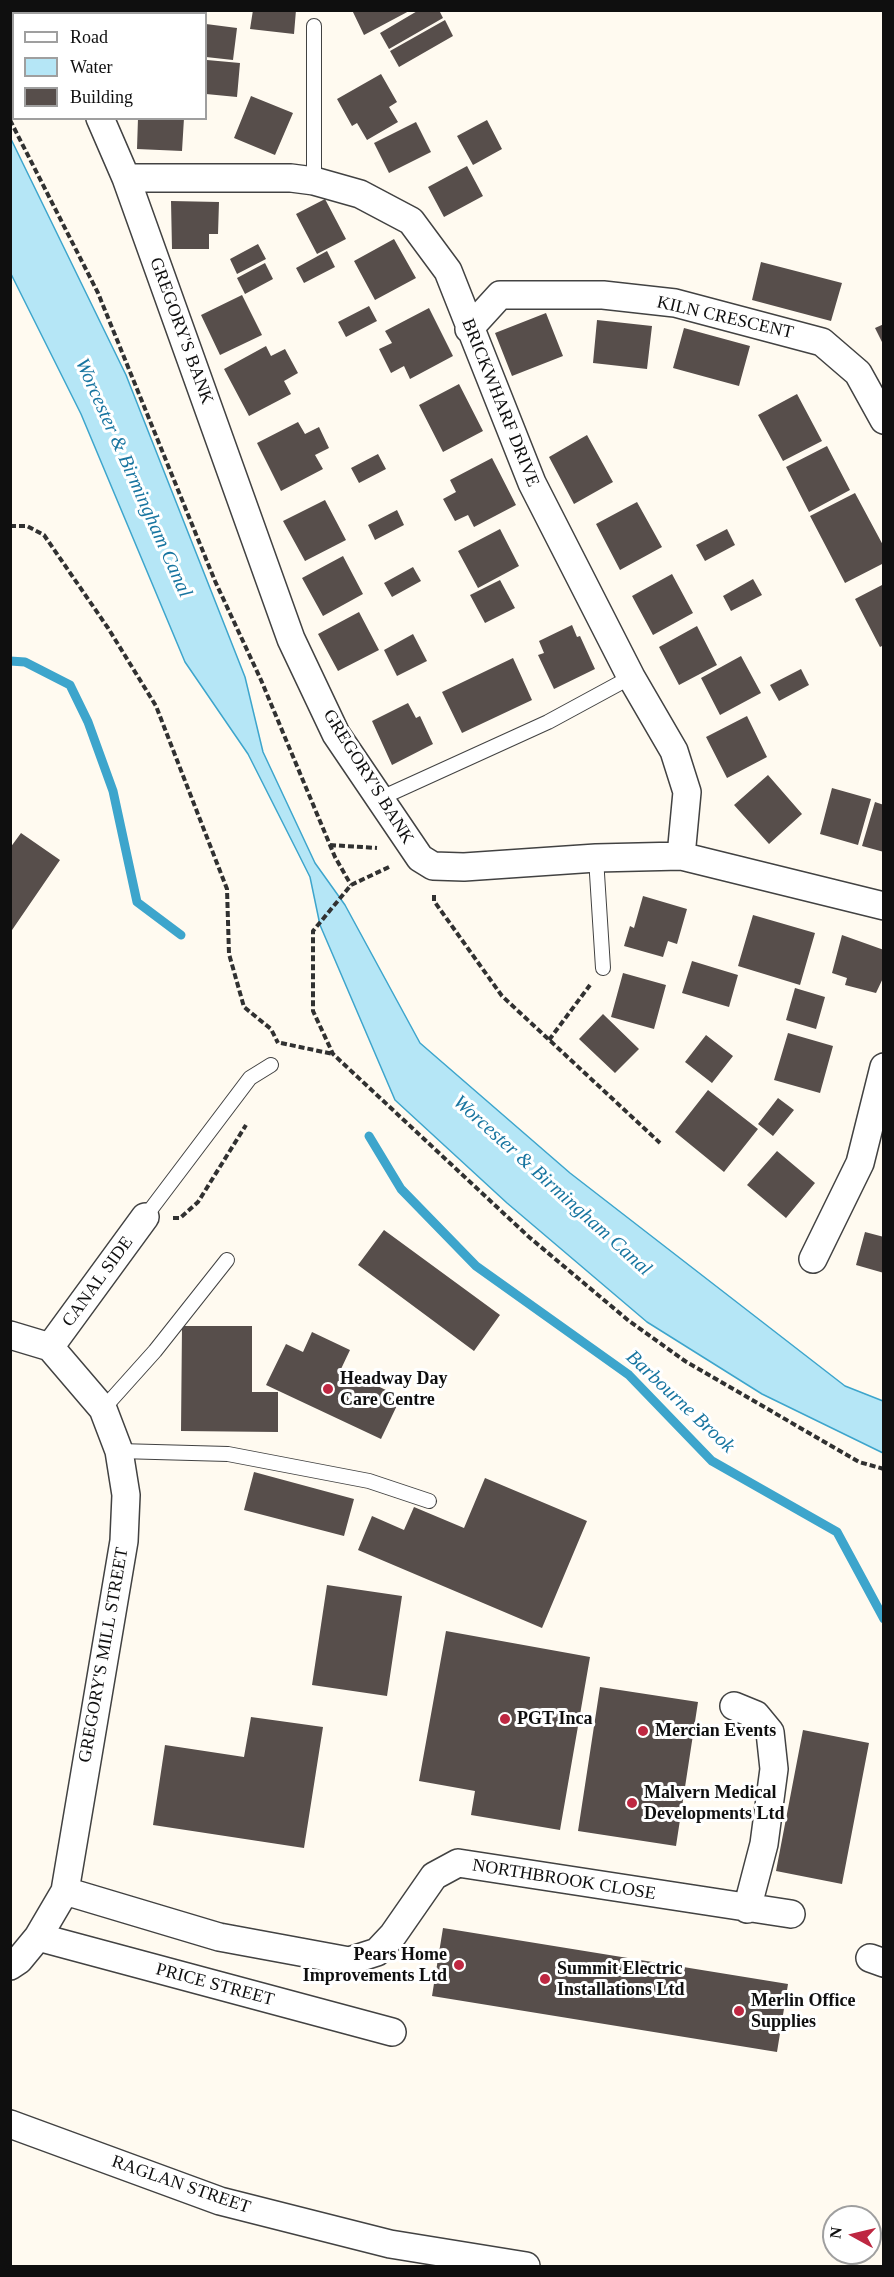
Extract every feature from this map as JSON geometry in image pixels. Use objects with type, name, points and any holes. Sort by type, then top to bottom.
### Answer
[{"type":"street","name":"GREGORY'S BANK","points":[[101,120],[126,178],[291,639],[336,734],[381,798],[402,835],[420,858],[433,866]]},
{"type":"street","name":"BRICKWHARF DRIVE","points":[[126,178],[291,178],[314,181],[360,194],[411,221],[448,271],[532,483],[631,677],[674,752],[687,792],[681,856]]},
{"type":"street","name":"KILN CRESCENT","points":[[469,328],[500,295],[603,295],[675,303],[822,342],[858,373],[884,420]]},
{"type":"street","points":[[433,866],[464,867],[596,858],[681,856],[884,906]]},
{"type":"street","points":[[813,1258],[860,1163],[884,1067]]},
{"type":"street","name":"CANAL SIDE","points":[[50,1347],[145,1218]]},
{"type":"street","points":[[10,1335],[50,1347]]},
{"type":"street","name":"GREGORY'S MILL STREET","points":[[10,1966],[19,1960],[38,1937],[65,1891],[124,1541],[126,1495],[119,1451],[103,1409],[50,1347]]},
{"type":"street","points":[[734,1707],[756,1715],[770,1732],[774,1769],[764,1844],[747,1909]]},
{"type":"street","name":"NORTHBROOK CLOSE","points":[[65,1891],[219,1937],[349,1961],[377,1952],[393,1935],[434,1876],[458,1863],[791,1914]]},
{"type":"street","name":"PRICE STREET","points":[[38,1937],[392,2032]]},
{"type":"street","name":"RAGLAN STREET","points":[[10,2124],[220,2201],[390,2244],[526,2266]]},
{"type":"lane","points":[[314,26],[314,181]]},
{"type":"lane","points":[[381,798],[548,722],[631,677]]},
{"type":"lane","points":[[596,858],[603,968]]},
{"type":"lane","points":[[145,1218],[250,1078],[271,1065]]},
{"type":"lane","points":[[103,1409],[155,1351],[227,1260]]},
{"type":"lane","points":[[119,1451],[228,1454],[369,1481],[429,1501]]},
{"type":"path","points":[[10,120],[98,293],[215,581],[261,680],[330,845],[351,885]]},
{"type":"path","points":[[10,526],[27,526],[44,535],[108,628],[156,706],[227,889],[229,954],[244,1006],[271,1029],[279,1042],[333,1054]]},
{"type":"path","points":[[330,845],[375,849],[402,835]]},
{"type":"path","points":[[433,866],[434,901],[502,996],[660,1143]]},
{"type":"path","points":[[389,867],[351,885],[313,931],[313,1011],[333,1054],[529,1237],[629,1321],[685,1361],[767,1409],[859,1462],[884,1468]]},
{"type":"path","points":[[549,1040],[603,968]]},
{"type":"water","name":"Worcester & Birmingham Canal","points":[[10,137],[126,375],[245,677],[263,752],[315,863],[345,905],[420,1043],[570,1173],[845,1386],[883,1401],[883,1453],[762,1394],[647,1322],[507,1203],[395,1100],[320,925],[310,877],[248,754],[185,662],[81,414],[11,274]]},
{"type":"building","points":[[109,10],[143,10],[143,12]]},
{"type":"building","points":[[253,10],[296,10],[294,34],[250,29]]},
{"type":"building","points":[[352,10],[411,10],[364,35]]},
{"type":"building","points":[[419,10],[439,10],[443,18],[389,49],[380,33]]},
{"type":"building","points":[[445,20],[453,36],[399,67],[390,51]]},
{"type":"building","points":[[207,24],[237,28],[233,60],[207,57]]},
{"type":"building","points":[[207,60],[240,63],[237,97],[207,94]]},
{"type":"building","points":[[381,74],[397,102],[389,107],[398,122],[367,140],[357,123],[352,126],[337,99]]},
{"type":"building","points":[[251,96],[293,113],[275,155],[234,138]]},
{"type":"building","points":[[138,120],[184,120],[182,151],[137,149]]},
{"type":"building","points":[[487,120],[502,149],[473,165],[457,136]]},
{"type":"building","points":[[416,122],[431,152],[389,173],[374,143]]},
{"type":"building","points":[[467,166],[483,196],[444,217],[428,187]]},
{"type":"building","points":[[325,199],[346,239],[317,254],[296,214]]},
{"type":"building","points":[[171,201],[219,202],[218,234],[209,234],[209,249],[172,249]]},
{"type":"building","points":[[394,239],[416,278],[375,300],[354,261]]},
{"type":"building","points":[[258,244],[266,259],[237,274],[230,259]]},
{"type":"building","points":[[327,251],[335,267],[304,283],[296,268]]},
{"type":"building","points":[[761,262],[842,283],[831,321],[752,300]]},
{"type":"building","points":[[265,263],[273,279],[245,294],[237,278]]},
{"type":"building","points":[[242,295],[262,335],[220,355],[201,315]]},
{"type":"building","points":[[369,306],[377,321],[346,337],[338,322]]},
{"type":"building","points":[[429,308],[453,356],[410,379],[404,366],[391,373],[379,349],[392,343],[385,331]]},
{"type":"building","points":[[546,313],[563,356],[512,376],[495,333]]},
{"type":"building","points":[[597,320],[652,326],[647,369],[593,363]]},
{"type":"building","points":[[884,324],[884,346],[875,328]]},
{"type":"building","points":[[684,328],[750,346],[739,386],[673,368]]},
{"type":"building","points":[[266,346],[271,356],[285,349],[298,373],[284,381],[291,394],[249,416],[224,369]]},
{"type":"building","points":[[459,384],[483,431],[443,452],[419,405]]},
{"type":"building","points":[[797,394],[822,441],[783,461],[758,415]]},
{"type":"building","points":[[298,422],[305,434],[319,427],[329,448],[315,455],[323,469],[281,491],[257,443]]},
{"type":"building","points":[[587,435],[613,482],[574,504],[549,457]]},
{"type":"building","points":[[827,446],[850,490],[809,512],[786,467]]},
{"type":"building","points":[[378,454],[386,469],[359,483],[351,468]]},
{"type":"building","points":[[492,458],[516,505],[474,527],[468,515],[455,521],[443,499],[456,492],[450,480]]},
{"type":"building","points":[[855,493],[884,547],[884,563],[845,583],[810,516]]},
{"type":"building","points":[[325,500],[346,540],[305,561],[283,521]]},
{"type":"building","points":[[637,502],[662,547],[620,570],[596,524]]},
{"type":"building","points":[[397,510],[404,525],[375,540],[368,525]]},
{"type":"building","points":[[500,529],[519,566],[478,588],[458,551]]},
{"type":"building","points":[[727,529],[735,545],[705,561],[696,545]]},
{"type":"building","points":[[343,556],[363,594],[323,616],[302,578]]},
{"type":"building","points":[[413,567],[421,581],[392,597],[384,583]]},
{"type":"building","points":[[672,574],[693,613],[653,635],[632,596]]},
{"type":"building","points":[[753,579],[762,595],[731,611],[723,596]]},
{"type":"building","points":[[500,580],[515,608],[485,623],[470,595]]},
{"type":"building","points":[[884,584],[884,645],[880,647],[855,599]]},
{"type":"building","points":[[359,612],[379,650],[338,671],[318,634]]},
{"type":"building","points":[[572,625],[577,637],[580,636],[595,669],[554,689],[538,655],[544,653],[539,641]]},
{"type":"building","points":[[697,626],[717,665],[679,685],[659,647]]},
{"type":"building","points":[[413,634],[427,661],[397,676],[384,650]]},
{"type":"building","points":[[741,656],[761,693],[720,715],[701,678]]},
{"type":"building","points":[[513,658],[532,700],[462,733],[442,692]]},
{"type":"building","points":[[801,669],[809,685],[779,701],[770,685]]},
{"type":"building","points":[[408,703],[416,718],[420,716],[433,744],[392,765],[372,721]]},
{"type":"building","points":[[747,716],[767,757],[727,778],[706,737]]},
{"type":"building","points":[[768,775],[802,814],[769,844],[734,805]]},
{"type":"building","points":[[832,788],[871,799],[858,845],[820,834]]},
{"type":"building","points":[[875,802],[884,805],[884,852],[862,846]]},
{"type":"building","points":[[21,833],[60,860],[10,933],[10,848]]},
{"type":"building","points":[[643,896],[687,909],[677,944],[668,941],[663,957],[624,946],[630,926],[634,928]]},
{"type":"building","points":[[753,915],[815,933],[800,985],[738,966]]},
{"type":"building","points":[[842,935],[884,950],[884,976],[876,993],[845,985],[847,978],[832,973]]},
{"type":"building","points":[[692,961],[738,975],[729,1007],[682,993]]},
{"type":"building","points":[[623,973],[666,985],[654,1029],[611,1017]]},
{"type":"building","points":[[795,988],[825,997],[816,1029],[786,1020]]},
{"type":"building","points":[[603,1014],[639,1049],[615,1073],[579,1039]]},
{"type":"building","points":[[788,1033],[833,1046],[820,1093],[774,1080]]},
{"type":"building","points":[[706,1035],[733,1056],[712,1083],[685,1062]]},
{"type":"building","points":[[708,1090],[758,1129],[724,1172],[675,1132]]},
{"type":"building","points":[[778,1098],[794,1110],[773,1136],[758,1124]]},
{"type":"building","points":[[777,1151],[815,1183],[786,1218],[747,1185]]},
{"type":"building","points":[[384,1230],[500,1315],[474,1351],[358,1265]]},
{"type":"building","points":[[865,1232],[884,1237],[884,1273],[856,1265]]},
{"type":"building","points":[[182,1326],[252,1326],[252,1392],[278,1392],[278,1432],[181,1431]]},
{"type":"building","name":"Headway Day Care Centre","points":[[312,1332],[350,1350],[341,1369],[401,1397],[381,1439],[266,1385],[286,1344],[303,1352]]},
{"type":"building","points":[[254,1472],[354,1499],[344,1536],[244,1510]]},
{"type":"building","points":[[485,1478],[587,1521],[542,1628],[358,1550],[372,1516],[404,1530],[414,1507],[464,1528]]},
{"type":"building","points":[[327,1585],[402,1596],[387,1696],[312,1685]]},
{"type":"building","name":"PGT Inca","points":[[446,1631],[590,1657],[560,1830],[471,1815],[475,1791],[419,1781]]},
{"type":"building","points":[[600,1687],[698,1702],[676,1846],[578,1831]]},
{"type":"building","points":[[251,1717],[323,1727],[304,1848],[153,1825],[165,1745],[244,1757]]},
{"type":"building","points":[[803,1730],[869,1743],[842,1884],[776,1871]]},
{"type":"building","points":[[443,1928],[788,1984],[777,2052],[432,1996]]},
{"type":"waterway","name":"Barbourne Brook","points":[[10,661],[25,662],[70,685],[88,722],[113,791],[137,902],[181,935]]},
{"type":"waterway","name":"Barbourne Brook","points":[[369,1136],[401,1189],[476,1266],[629,1375],[712,1461],[837,1532],[884,1619]]},
{"type":"place","name":"Headway Day Care Centre","points":[[328,1389]]},
{"type":"place","name":"PGT Inca","points":[[505,1719]]},
{"type":"place","name":"Mercian Events","points":[[643,1731]]},
{"type":"place","name":"Malvern Medical Developments Ltd","points":[[632,1803]]},
{"type":"place","name":"Pears Home Improvements Ltd","points":[[459,1965]]},
{"type":"place","name":"Summit Electric Installations Ltd","points":[[545,1979]]},
{"type":"place","name":"Merlin Office Supplies","points":[[739,2011]]}]
